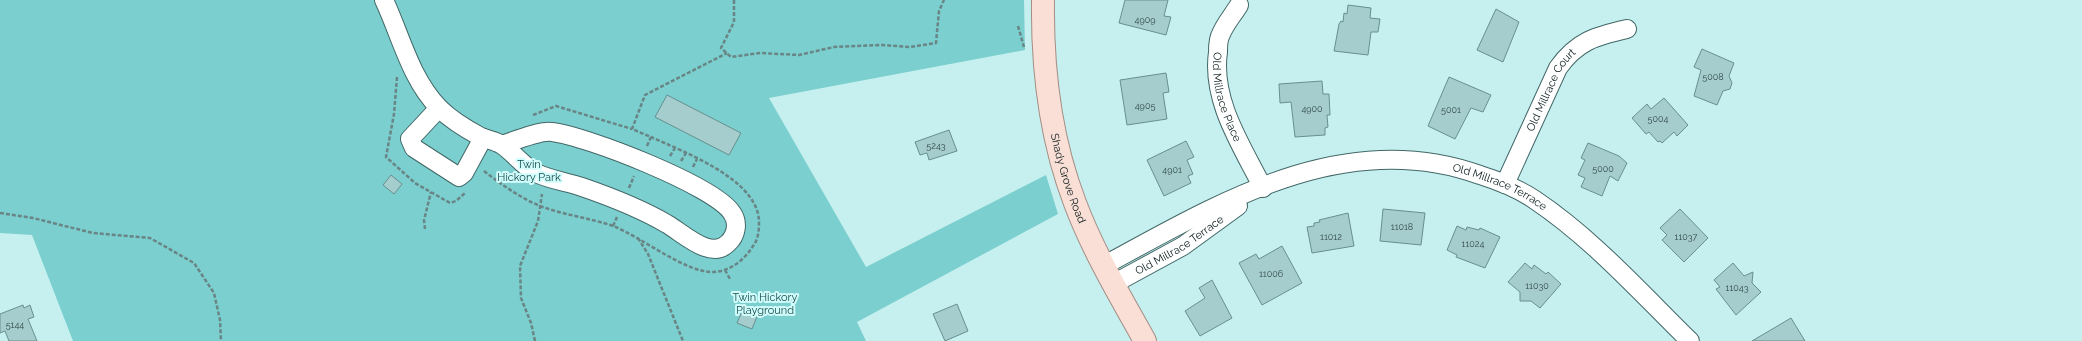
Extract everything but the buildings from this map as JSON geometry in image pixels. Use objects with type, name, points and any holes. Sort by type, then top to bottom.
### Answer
[{"type":"main road","name":"Shady Grove Road","points":[[1043,0],[1042,27],[1046,82],[1059,151],[1074,203],[1108,275],[1145,341]]},
{"type":"street","points":[[384,0],[415,75],[439,108],[463,128],[502,145],[535,172],[544,176],[581,186],[624,202],[666,223],[707,248],[718,250],[727,245],[733,238],[736,230],[736,222],[732,213],[706,193],[641,161],[594,143],[550,131],[502,145]]},
{"type":"street","name":"Old Millrace Place","points":[[1239,5],[1220,35],[1217,57],[1217,80],[1223,104],[1230,122],[1263,188]]},
{"type":"street","name":"Old Millrace Court","points":[[1506,184],[1558,68],[1568,54],[1582,43],[1604,34],[1627,29]]},
{"type":"street","points":[[439,108],[410,139],[414,148],[459,177],[464,173],[483,138]]},
{"type":"street","name":"Old Millrace Terrace","points":[[1108,275],[1195,216],[1304,172],[1338,163],[1392,159],[1429,161],[1466,169],[1506,184],[1534,199],[1588,241],[1690,341]]},
{"type":"path","points":[[734,0],[734,22],[721,48],[731,57],[760,53],[799,55],[834,47],[882,45],[910,47],[936,43],[939,11],[944,0]]},
{"type":"path","points":[[481,168],[509,191],[541,206],[614,226],[699,271],[716,272],[725,270],[739,262],[755,244],[760,221],[751,198],[735,182],[720,171],[632,129],[645,95],[727,53]]},
{"type":"path","points":[[397,73],[394,114],[386,156],[388,160],[415,183],[450,204],[456,201],[469,188]]},
{"type":"path","points":[[644,153],[651,137]]},
{"type":"path","points":[[627,194],[635,175]]},
{"type":"path","points":[[535,341],[531,323],[522,298],[520,266],[538,221],[544,176]]},
{"type":"path","points":[[425,229],[424,220],[430,192]]},
{"type":"path","points":[[0,213],[33,218],[93,233],[150,238],[194,263],[214,293],[220,320],[221,341]]},
{"type":"path","points":[[637,237],[648,254],[683,341]]},
{"type":"path","points":[[725,270],[730,279]]},
{"type":"green space","name":"Twin Hickory Park","points":[[0,0],[1024,0],[1025,50],[769,98],[866,267],[1046,175],[1058,214],[857,322],[866,341],[73,341],[32,235],[0,233]]},
{"type":"park label","name":"Twin Hickory Playground","points":[[765,303]]}]
